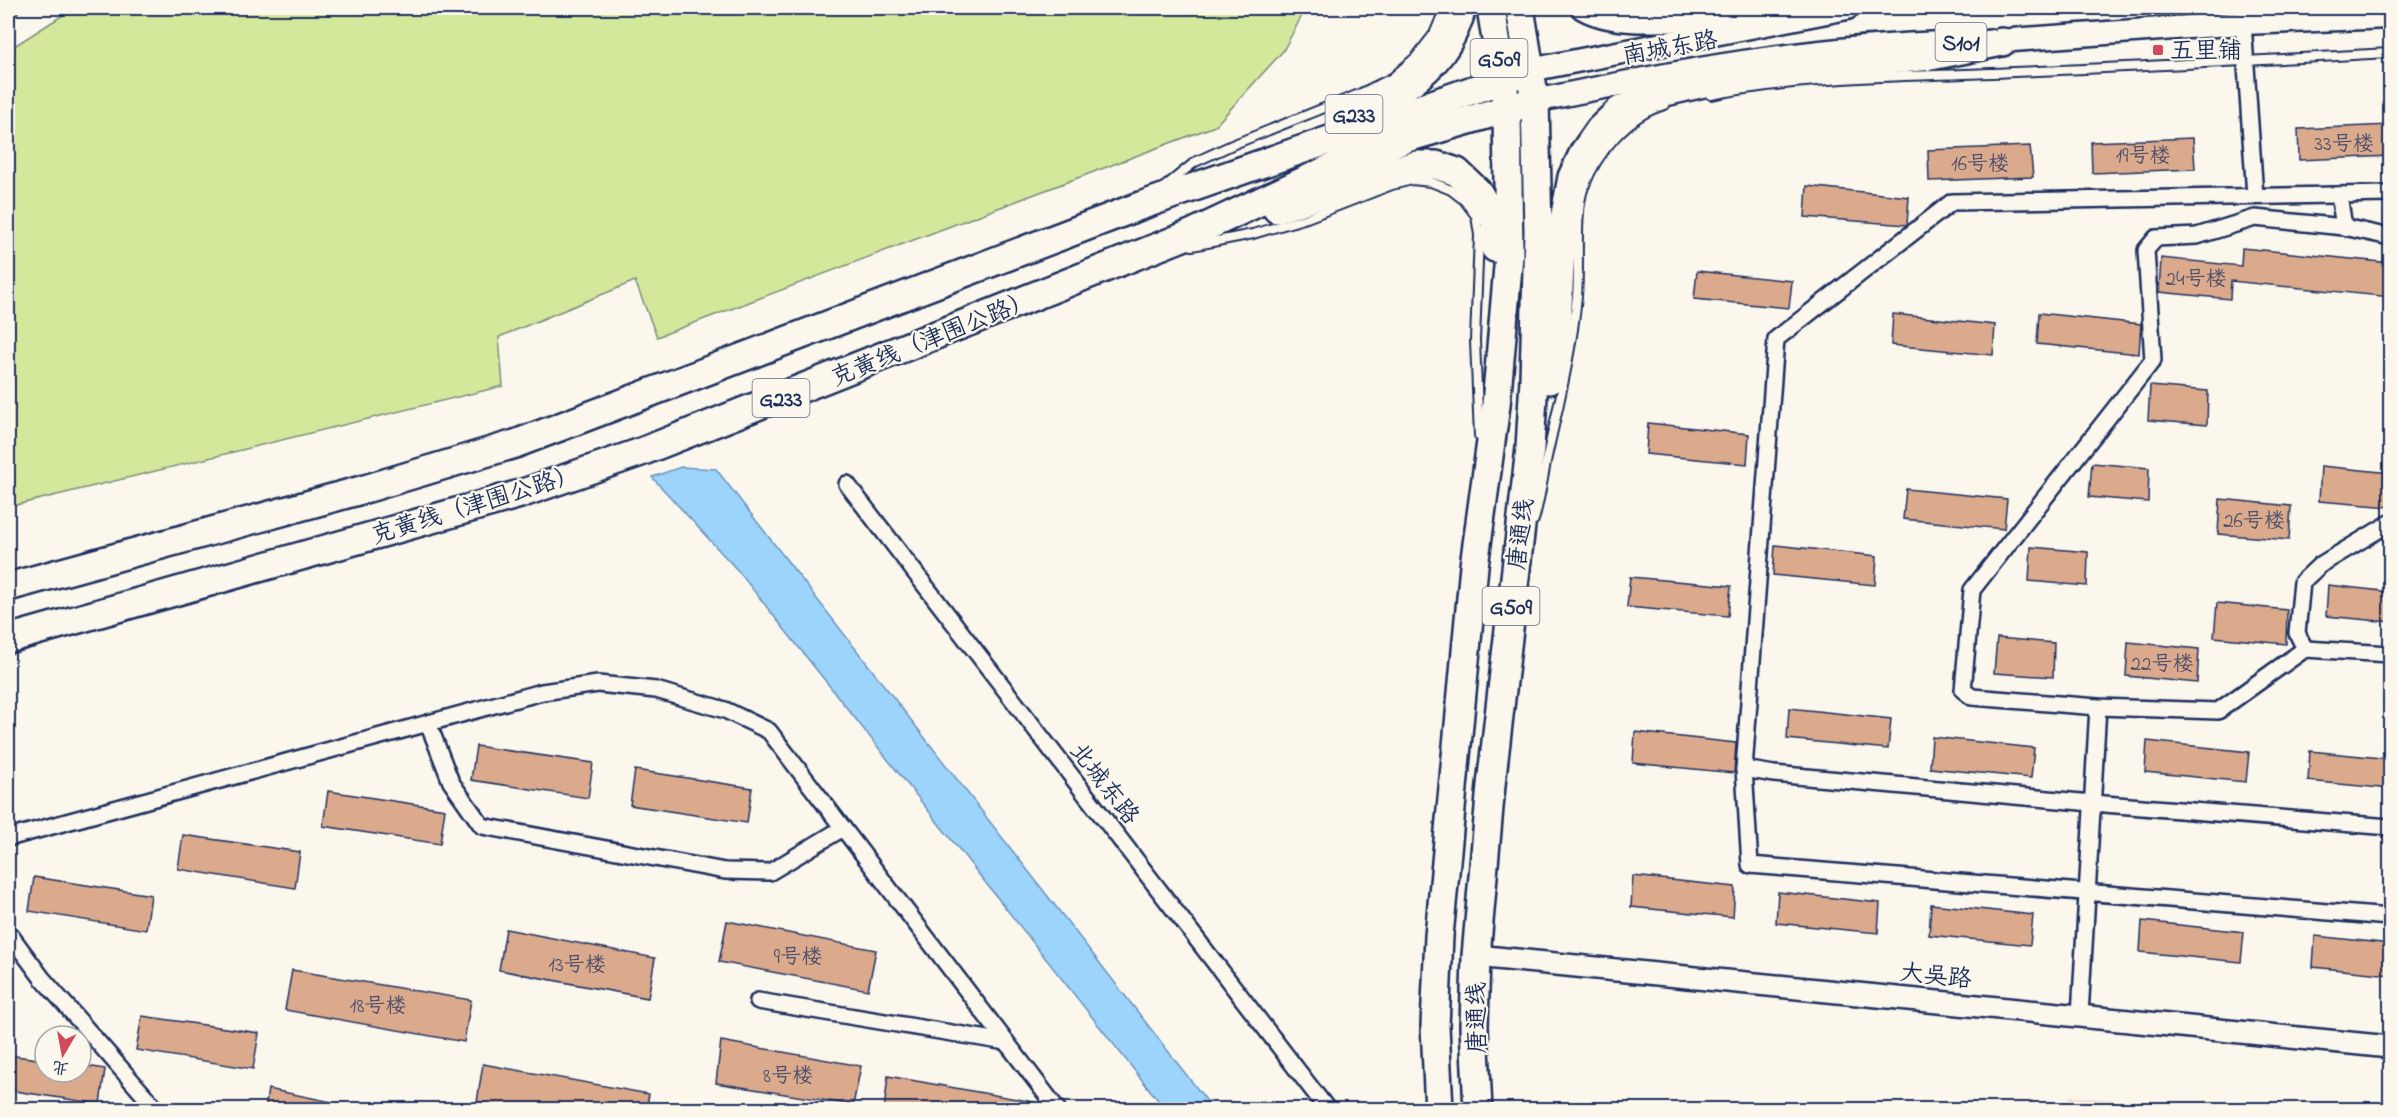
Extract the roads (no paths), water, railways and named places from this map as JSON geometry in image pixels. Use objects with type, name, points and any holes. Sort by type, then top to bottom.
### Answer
[{"type":"highway","name":"G233","points":[[1210,181],[1288,141],[1380,102],[1408,86],[1445,48],[1462,8]]},
{"type":"highway","name":"G509","points":[[1491,8],[1507,109]]},
{"type":"highway","name":"唐通线","points":[[1478,1110],[1474,1027],[1476,956],[1491,785],[1530,448],[1538,231],[1535,101],[1520,8]]},
{"type":"highway","points":[[1530,448],[1545,403],[1557,323],[1562,230],[1572,177],[1584,152],[1600,129],[1618,111],[1648,96],[1725,78],[1790,69],[1931,56],[2001,42]]},
{"type":"highway","name":"克黄线（津围公路）","points":[[8,587],[365,489],[515,444],[1140,206],[1530,70]]},
{"type":"highway","name":"克黄线（津围公路）","points":[[8,639],[520,494],[641,452],[1126,260],[1183,244],[1338,165],[1410,137],[1535,101]]},
{"type":"highway","name":"唐通线","points":[[1439,1110],[1435,1026],[1439,936],[1474,566],[1496,405],[1509,255],[1507,109]]},
{"type":"highway","points":[[1183,244],[1416,165],[1436,165],[1457,172],[1478,192],[1495,221],[1491,347],[1496,405]]},
{"type":"main road","points":[[1582,8],[1593,14],[1629,20],[1779,8]]},
{"type":"main road","name":"南城东路","points":[[1530,70],[1847,8]]},
{"type":"main road","name":"南城东路","points":[[1535,101],[1677,72],[1775,57],[1892,45],[2001,42],[2243,22],[2391,17]]},
{"type":"street","points":[[2243,22],[2255,196]]},
{"type":"street","points":[[2391,194],[1952,202],[1776,339],[1744,769],[1750,865],[2391,917]]},
{"type":"street","points":[[2339,195],[2344,227]]},
{"type":"street","points":[[2391,237],[2344,227],[2255,218],[2197,236],[2156,238],[2146,250],[2153,360],[1972,590],[1963,690],[1972,697],[2098,708],[2218,711],[2305,649],[2391,654]]},
{"type":"street","name":"北城东路","points":[[847,484],[1328,1110]]},
{"type":"street","points":[[2305,649],[2298,633],[2302,582],[2320,565],[2391,523]]},
{"type":"street","points":[[8,838],[542,692],[598,684],[657,690],[725,710],[769,730],[1006,1041],[1050,1107]]},
{"type":"street","points":[[2080,1015],[2098,708]]},
{"type":"street","points":[[428,723],[451,782],[482,826],[725,871],[770,872],[843,828]]},
{"type":"street","points":[[1744,769],[1774,774],[2092,804],[2391,827]]},
{"type":"street","points":[[8,932],[42,978],[157,1110]]},
{"type":"street","name":"大吴路","points":[[1476,956],[2391,1047]]},
{"type":"street","points":[[758,1001],[1006,1041]]},
{"type":"lane","points":[[1140,206],[1195,162],[1392,78],[1416,57],[1434,34],[1445,8]]},
{"type":"lane","points":[[1698,97],[1758,87],[1886,76],[2017,72],[2391,53]]},
{"type":"lane","points":[[1516,562],[1535,519],[1565,381],[1577,293],[1582,189],[1598,159],[1614,138],[1656,108],[1676,102]]},
{"type":"lane","points":[[1183,244],[1253,234],[1307,218],[1392,185],[1412,180],[1431,182],[1451,190],[1464,200],[1476,216],[1479,235],[1475,341],[1480,412],[1479,443]]},
{"type":"lane","points":[[1472,514],[1474,566]]},
{"type":"water","points":[[681,467],[716,469],[1213,1109],[1165,1109],[739,572],[652,477]]},
{"type":"railway","points":[[8,16],[21,8]]},
{"type":"place","name":"五里铺","points":[[2158,50]]}]
